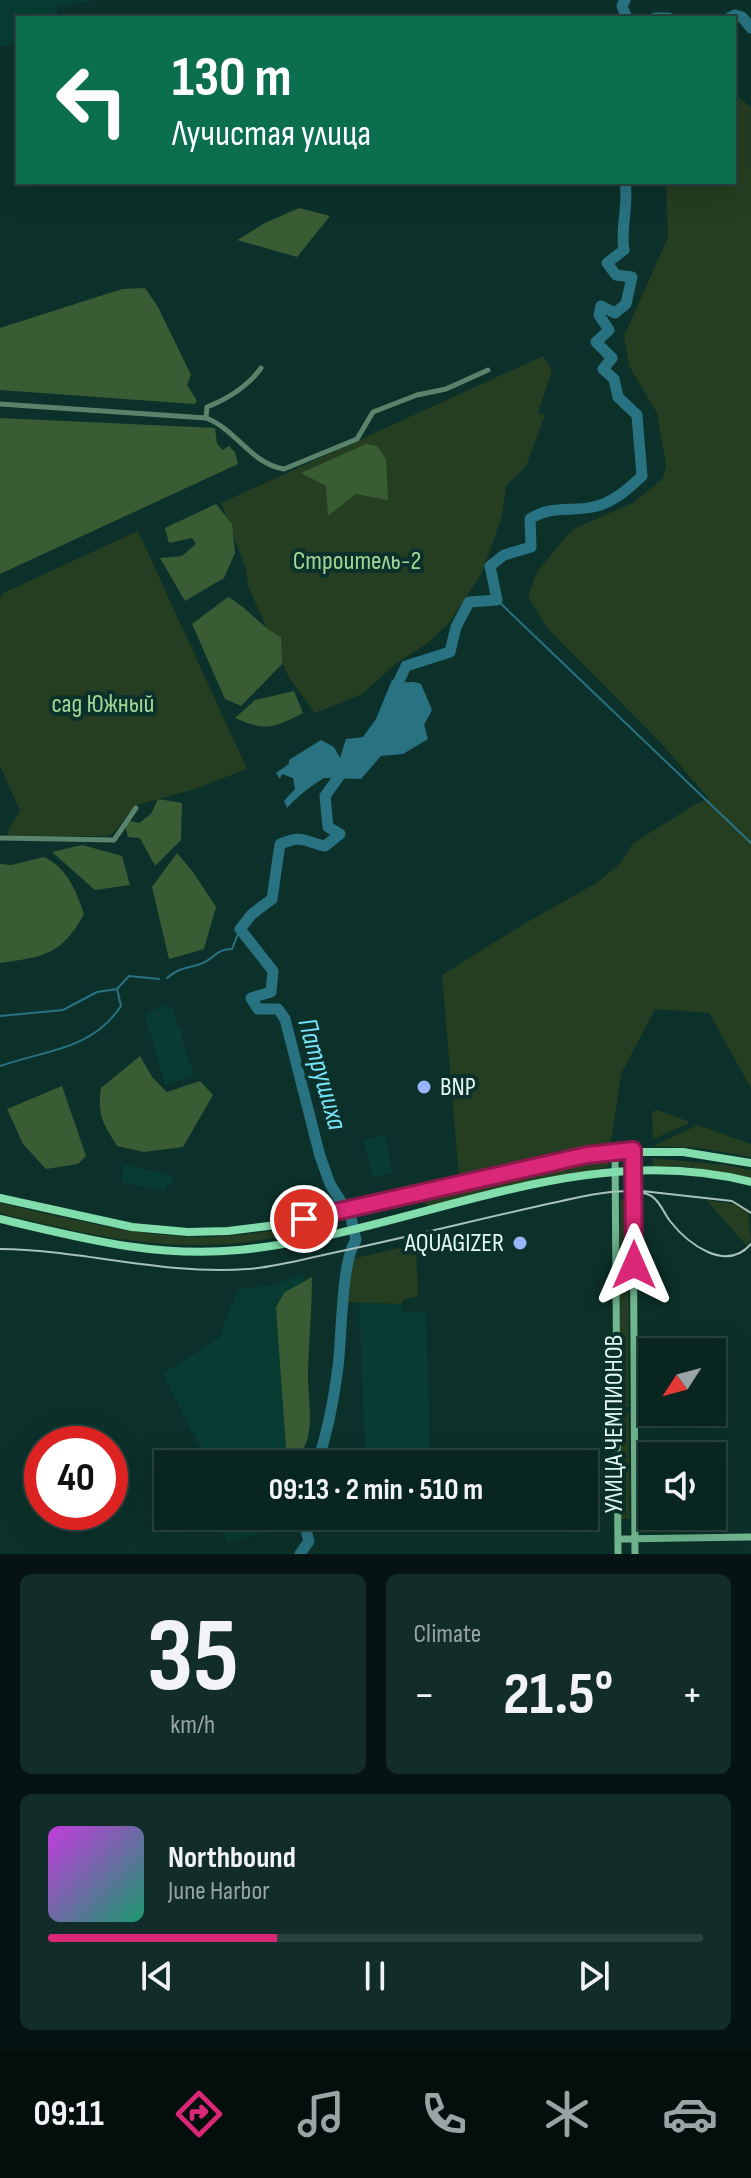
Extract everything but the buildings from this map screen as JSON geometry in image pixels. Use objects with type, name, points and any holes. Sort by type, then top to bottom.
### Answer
[{"type":"main road","points":[[0,1198],[112,1225],[169,1231],[242,1230],[615,1152],[683,1152],[751,1163]]},
{"type":"main road","points":[[0,1219],[118,1247],[175,1254],[259,1248],[489,1196],[615,1172],[690,1173],[751,1182]]},
{"type":"street","points":[[206,418],[207,407],[223,401],[261,368]]},
{"type":"street","points":[[0,404],[206,418],[221,423],[261,462],[284,469],[357,439],[373,412],[417,395],[446,389],[488,370]]},
{"type":"street","points":[[0,838],[114,840],[136,808]]},
{"type":"street","name":"УЛИЦА ЧЕМПИОНОВ","points":[[633,1150],[635,1554]]},
{"type":"street","name":"УЛИЦА ЧЕМПИОНОВ","points":[[615,1152],[618,1554]]},
{"type":"street","points":[[618,1539],[751,1537]]},
{"type":"shaded area","points":[[0,0],[98,0],[57,7],[57,16],[16,16],[16,43],[0,47]]},
{"type":"shaded area","points":[[299,208],[330,216],[297,257],[237,240],[265,223]]},
{"type":"shaded area","points":[[145,288],[158,307],[191,375],[187,385],[197,401],[194,404],[0,390],[0,328],[122,289]]},
{"type":"shaded area","points":[[0,418],[215,428],[217,444],[223,450],[229,446],[235,452],[238,464],[0,574]]},
{"type":"shaded area","points":[[366,444],[377,446],[386,459],[388,500],[356,494],[328,516],[326,486],[301,473]]},
{"type":"shaded area","points":[[216,504],[232,524],[235,553],[224,578],[185,601],[160,558],[182,556],[196,544],[192,538],[169,543],[165,528]]},
{"type":"shaded area","points":[[228,597],[281,637],[282,664],[241,706],[225,699],[192,624]]},
{"type":"shaded area","points":[[294,691],[303,713],[284,722],[262,727],[235,718],[255,700]]},
{"type":"shaded area","points":[[158,799],[182,803],[181,840],[155,866],[140,838],[128,837],[125,826],[130,821],[139,823],[151,814]]},
{"type":"shaded area","points":[[82,845],[122,856],[130,885],[95,890],[52,852]]},
{"type":"shaded area","points":[[177,853],[216,907],[204,949],[169,959],[152,887]]},
{"type":"shaded area","points":[[44,857],[65,874],[84,914],[68,938],[50,952],[0,963],[0,864],[11,865]]},
{"type":"shaded area","points":[[164,1004],[165,1008],[172,1006],[179,1030],[182,1030],[181,1036],[194,1076],[165,1085],[145,1015]]},
{"type":"shaded area","points":[[140,1056],[152,1077],[167,1092],[200,1081],[213,1095],[183,1147],[144,1152],[117,1146],[105,1125],[100,1105],[101,1088]]},
{"type":"shaded area","points":[[62,1086],[86,1156],[78,1164],[46,1169],[23,1144],[7,1109]]},
{"type":"shaded area","points":[[385,1135],[393,1173],[373,1178],[363,1140]]},
{"type":"shaded area","points":[[124,1165],[173,1175],[171,1185],[167,1184],[166,1191],[121,1182]]},
{"type":"shaded area","points":[[304,1273],[298,1450],[202,1450],[163,1374],[219,1338],[238,1289],[271,1286]]},
{"type":"shaded area","points":[[312,1277],[308,1370],[310,1416],[302,1450],[286,1448],[276,1307],[285,1292]]},
{"type":"shaded area","points":[[359,1303],[401,1304],[402,1312],[426,1311],[430,1450],[365,1450]]},
{"type":"shaded area","points":[[222,1530],[276,1530],[228,1542]]},
{"type":"green space","points":[[736,96],[751,107],[751,1088],[709,1013],[655,1009],[621,1074],[611,1143],[607,1147],[459,1178],[442,975],[598,882],[621,863],[633,843],[709,799],[660,742],[548,629],[528,597],[536,573],[569,533],[633,503],[663,478],[666,465],[657,413],[629,366],[624,336],[668,237],[666,184],[736,184]]},
{"type":"green space","name":"Строитель-2","points":[[543,356],[552,370],[538,413],[545,415],[526,466],[506,486],[502,516],[482,573],[449,623],[428,643],[397,663],[362,694],[315,713],[289,678],[248,586],[246,569],[221,503]]},
{"type":"green space","name":"сад Южный","points":[[138,531],[247,769],[192,790],[136,805],[107,836],[9,837],[7,832],[20,811],[0,766],[0,597]]},
{"type":"green space","points":[[657,1110],[688,1121],[688,1124],[653,1139],[652,1112]]},
{"type":"green space","points":[[698,1125],[751,1144],[751,1157],[699,1148],[653,1146]]},
{"type":"green space","points":[[606,1157],[609,1166],[605,1168],[522,1183],[428,1206],[424,1202],[506,1178]]},
{"type":"green space","points":[[653,1158],[751,1170],[751,1178],[689,1167],[653,1166]]},
{"type":"green space","points":[[620,1199],[628,1200],[629,1407],[620,1407]]},
{"type":"green space","points":[[706,1200],[734,1204],[748,1212],[751,1240],[747,1246]]},
{"type":"green space","points":[[0,1203],[102,1226],[180,1236],[238,1235],[334,1221],[335,1224],[246,1242],[166,1244],[88,1233],[0,1213]]},
{"type":"green space","points":[[416,1244],[418,1296],[405,1299],[401,1304],[348,1302],[352,1259]]},
{"type":"green space","points":[[619,1412],[629,1412],[630,1519],[621,1519]]},
{"type":"water","points":[[392,680],[421,684],[432,710],[424,725],[428,739],[403,754],[381,756],[361,779],[324,778],[287,808],[284,801],[295,789],[293,778],[282,774],[280,779],[276,773],[289,764],[289,760],[321,740],[334,747],[340,758],[346,739],[363,737],[376,719]]},
{"type":"waterway","name":"Патрушиха","points":[[625,0],[622,6],[626,16]]},
{"type":"waterway","points":[[733,16],[742,17],[751,28]]},
{"type":"waterway","name":"Патрушиха","points":[[398,697],[398,683],[406,666],[450,652],[456,627],[469,602],[497,600],[490,566],[504,555],[531,547],[530,519],[553,510],[600,505],[620,495],[642,476],[637,415],[618,397],[614,379],[603,369],[612,358],[596,342],[609,330],[599,315],[601,306],[615,313],[626,304],[632,277],[616,275],[607,263],[624,250],[625,184]]},
{"type":"waterway","points":[[497,600],[751,843]]},
{"type":"waterway","name":"Патрушиха","points":[[321,1450],[334,1391],[347,1264],[356,1240],[351,1218],[330,1184],[320,1156],[285,1019],[278,1009],[258,1009],[251,998],[271,992],[273,971],[240,929],[252,914],[272,899],[280,844],[299,839],[325,846],[340,834],[328,827],[325,796],[346,767]]},
{"type":"waterway","points":[[167,978],[232,949],[240,929]]},
{"type":"waterway","points":[[0,1066],[67,1046],[96,1032],[121,1006],[117,989],[129,976],[159,979]]},
{"type":"waterway","points":[[0,1016],[63,1010],[97,992],[117,989]]},
{"type":"waterway","name":"Патрушиха","points":[[300,1554],[309,1541],[306,1530]]},
{"type":"tram line","points":[[0,1249],[62,1253],[184,1269],[248,1269],[293,1262],[580,1197],[622,1191],[651,1196],[678,1230],[708,1252],[730,1256],[751,1244]]},
{"type":"tram line","points":[[642,1191],[732,1201],[751,1213]]},
{"type":"place","name":"BNP","points":[[424,1087]]},
{"type":"place","name":"AQUAGIZER","points":[[520,1243]]},
{"type":"route","points":[[304,1219],[587,1155],[633,1150],[634,1265]]}]
